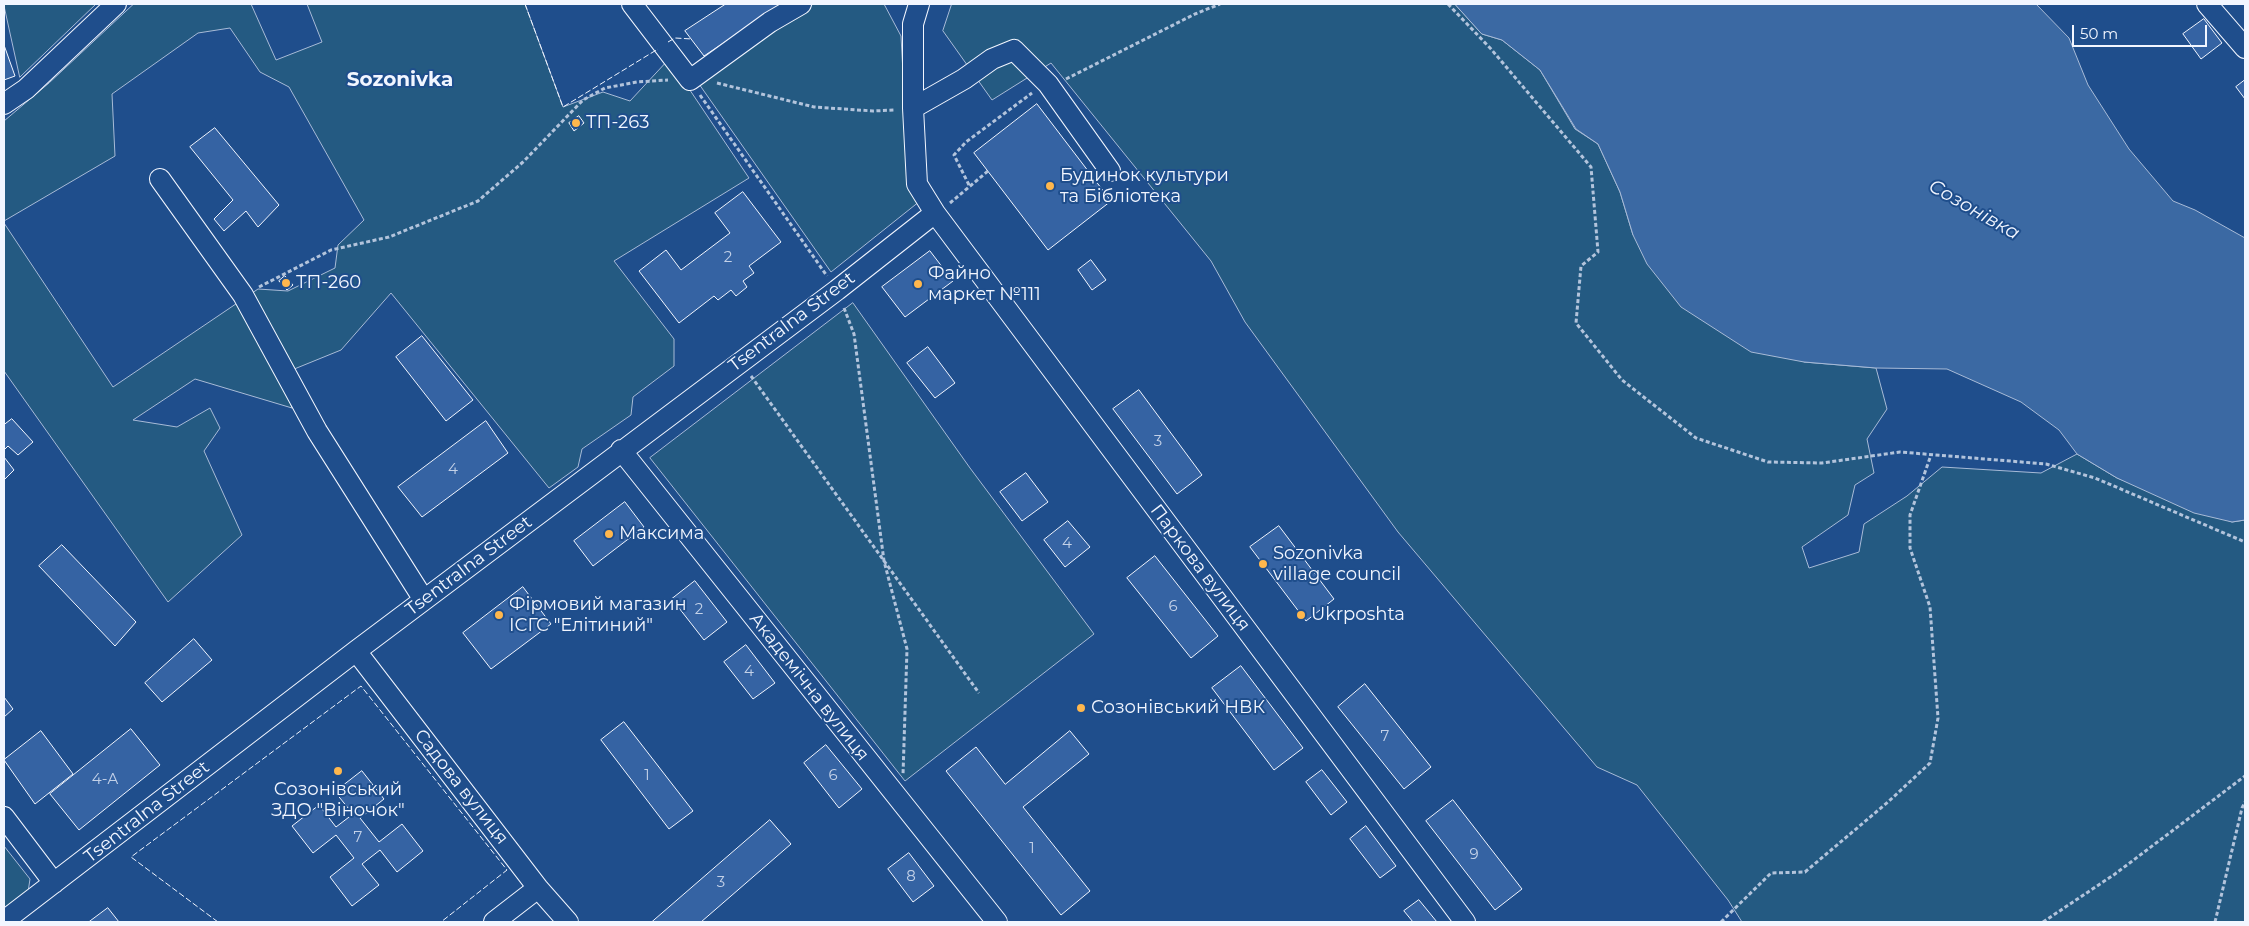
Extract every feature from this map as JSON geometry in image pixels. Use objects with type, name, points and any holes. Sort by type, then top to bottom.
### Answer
[{"type":"street","points":[[4,104],[26,89],[116,4]]},
{"type":"street","points":[[632,4],[690,80],[770,22],[800,4]]},
{"type":"street","points":[[903,4],[914,24]]},
{"type":"street","name":"Паркова вулиця","points":[[919,4],[914,24],[913,108],[917,184],[939,211],[1465,922]]},
{"type":"street","points":[[2207,4],[2245,48]]},
{"type":"street","points":[[913,108],[964,79],[992,59],[1014,50],[1048,84],[1110,171]]},
{"type":"street","points":[[160,179],[243,295],[318,431],[424,600]]},
{"type":"street","name":"Tsentralna Street","points":[[4,921],[356,650],[837,290],[939,211]]},
{"type":"street","name":"Академічна вулиця","points":[[621,450],[997,922]]},
{"type":"street","name":"Садова вулиця","points":[[356,650],[538,888],[568,922]]},
{"type":"street","points":[[4,817],[54,883]]},
{"type":"street","points":[[494,922],[538,888]]},
{"type":"path","points":[[969,185],[954,155],[966,142],[1027,95],[1048,84],[1070,78],[1195,14],[1220,4]]},
{"type":"path","points":[[1448,4],[1491,49],[1591,166],[1598,252],[1581,266],[1576,323],[1622,380],[1696,438],[1768,462],[1822,463],[1900,452],[2046,464],[2095,478],[2245,542]]},
{"type":"path","points":[[690,80],[837,290],[854,334],[884,561],[907,649],[902,804]]},
{"type":"path","points":[[243,295],[331,250],[389,237],[478,201],[523,162],[583,100],[605,88],[638,82],[690,80],[726,84],[814,107],[873,111],[913,108]]},
{"type":"path","points":[[939,211],[988,171]]},
{"type":"path","points":[[740,362],[979,693]]},
{"type":"path","points":[[1721,922],[1771,873],[1806,872],[1888,802],[1930,763],[1938,718],[1930,607],[1910,548],[1910,515],[1931,455]]},
{"type":"path","points":[[2043,922],[2115,874],[2245,776]]},
{"type":"path","points":[[2215,922],[2245,802]]},
{"type":"shaded area","points":[[4,4],[96,4],[20,77]]},
{"type":"shaded area","points":[[134,4],[251,4],[276,60],[322,42],[307,4],[525,4],[563,107],[603,92],[630,101],[669,59],[749,178],[614,261],[674,339],[674,366],[633,397],[631,415],[582,449],[578,467],[549,488],[391,293],[341,350],[282,374],[292,408],[195,379],[133,420],[177,427],[210,408],[220,428],[204,451],[242,535],[168,602],[4,371],[4,223],[113,387],[258,289],[288,291],[335,268],[338,245],[364,220],[289,87],[260,72],[230,28],[198,33],[112,94],[115,156],[4,221],[4,121],[49,83]]},
{"type":"shaded area","points":[[814,4],[884,4],[901,36],[909,183],[920,201],[831,272],[699,84],[781,21]]},
{"type":"shaded area","points":[[952,4],[1455,4],[1482,34],[1502,40],[1540,70],[1575,129],[1598,144],[1620,192],[1633,235],[1804,362],[1876,368],[1887,409],[1867,439],[1874,473],[1855,485],[1848,515],[1802,547],[1809,568],[1859,552],[1864,524],[1907,496],[1942,467],[2041,473],[2077,454],[2117,478],[2232,522],[2245,520],[2245,922],[1742,922],[1728,900],[1637,785],[1597,767],[1398,532],[1245,322],[1211,261],[1051,63],[992,100],[943,31]]},
{"type":"shaded area","points":[[853,303],[970,468],[1094,634],[905,781],[650,458]]},
{"type":"shaded area","points":[[4,846],[30,879],[28,892],[4,908]]},
{"type":"water","name":"Созонівка","points":[[1455,4],[2036,4],[2069,38],[2088,85],[2129,149],[2173,201],[2195,210],[2245,238],[2245,520],[2232,522],[2194,513],[2117,478],[2077,454],[2059,430],[2021,402],[1947,369],[1876,368],[1804,362],[1751,352],[1681,307],[1647,264],[1633,235],[1620,192],[1598,144],[1576,129],[1540,70],[1502,40],[1482,34]]},
{"type":"building","points":[[726,4],[782,4],[704,56],[685,31]]},
{"type":"building","points":[[2204,19],[2222,43],[2201,59],[2183,34]]},
{"type":"building","points":[[4,45],[15,76],[4,80]]},
{"type":"building","points":[[2245,80],[2245,99],[2236,87]]},
{"type":"building","name":"Будинок культури та Бібліотека","points":[[1037,104],[1111,201],[1048,250],[974,153]]},
{"type":"building","name":"ТП-263","points":[[579,116],[584,123],[574,131],[569,123]]},
{"type":"building","points":[[215,128],[279,205],[258,227],[246,211],[224,231],[214,219],[233,200],[190,147]]},
{"type":"building","points":[[743,192],[781,242],[749,266],[754,273],[743,281],[747,287],[736,296],[731,290],[718,300],[714,296],[679,323],[639,271],[666,250],[681,270],[730,233],[715,213]]},
{"type":"building","name":"Файно маркет №111","points":[[930,251],[953,281],[905,317],[882,287]]},
{"type":"building","points":[[1091,260],[1106,280],[1092,290],[1078,270]]},
{"type":"building","name":"ТП-260","points":[[285,276],[293,285],[287,290],[279,281]]},
{"type":"building","points":[[422,336],[473,400],[446,421],[396,357]]},
{"type":"building","points":[[928,347],[955,383],[935,398],[907,363]]},
{"type":"building","points":[[1139,390],[1202,475],[1177,494],[1113,409]]},
{"type":"building","points":[[12,419],[33,442],[18,455],[8,446],[4,450],[4,425]]},
{"type":"building","points":[[486,421],[508,453],[422,517],[398,487]]},
{"type":"building","points":[[4,457],[14,470],[4,480]]},
{"type":"building","points":[[1026,473],[1048,502],[1022,521],[1000,492]]},
{"type":"building","name":"Максима","points":[[625,502],[644,527],[593,566],[574,541]]},
{"type":"building","points":[[1068,521],[1090,547],[1065,567],[1044,540]]},
{"type":"building","points":[[1279,526],[1334,599],[1306,621],[1250,547]]},
{"type":"building","points":[[62,545],[136,622],[115,646],[39,566]]},
{"type":"building","points":[[1155,556],[1218,636],[1191,658],[1127,578]]},
{"type":"building","points":[[695,581],[727,622],[704,640],[672,599]]},
{"type":"building","points":[[523,587],[551,624],[491,669],[463,633]]},
{"type":"building","points":[[194,639],[212,660],[162,702],[145,683]]},
{"type":"building","points":[[746,645],[775,683],[753,699],[724,662]]},
{"type":"building","points":[[1241,666],[1303,748],[1274,770],[1212,688]]},
{"type":"building","points":[[1365,684],[1431,767],[1404,789],[1338,707]]},
{"type":"building","points":[[4,697],[13,709],[4,717]]},
{"type":"building","points":[[624,722],[693,811],[669,829],[601,740]]},
{"type":"building","points":[[131,729],[160,765],[79,830],[50,794]]},
{"type":"building","points":[[41,731],[73,774],[35,804],[4,760]]},
{"type":"building","points":[[1070,731],[1089,754],[1023,807],[1090,891],[1061,915],[946,771],[976,747],[1005,784]]},
{"type":"building","points":[[826,745],[862,789],[839,808],[804,763]]},
{"type":"building","points":[[1322,770],[1347,802],[1331,815],[1306,782]]},
{"type":"building","points":[[362,771],[384,799],[360,818],[379,842],[402,824],[423,851],[397,872],[380,850],[362,864],[379,885],[352,906],[330,877],[354,858],[336,835],[313,853],[292,826],[319,805],[336,827],[353,814],[335,792]]},
{"type":"building","points":[[1453,800],[1522,889],[1495,910],[1426,821]]},
{"type":"building","points":[[770,820],[791,844],[701,922],[652,922]]},
{"type":"building","points":[[1366,826],[1396,866],[1380,878],[1350,839]]},
{"type":"building","points":[[909,853],[934,886],[913,902],[888,869]]},
{"type":"building","points":[[1419,900],[1437,922],[1413,922],[1404,911]]},
{"type":"building","points":[[108,908],[119,922],[89,922]]},
{"type":"fence","points":[[525,4],[563,107],[658,49]]},
{"type":"fence","points":[[668,42],[675,38],[692,39]]},
{"type":"fence","points":[[218,922],[131,857],[361,686],[507,870],[441,922]]},
{"type":"place","name":"ТП-263","points":[[576,123]]},
{"type":"place","name":"Будинок культури та Бібліотека","points":[[1050,186]]},
{"type":"place","name":"ТП-260","points":[[286,283]]},
{"type":"place","name":"Файно маркет №111","points":[[918,284]]},
{"type":"place","name":"Максима","points":[[609,534]]},
{"type":"place","name":"Sozonivka village council","points":[[1263,564]]},
{"type":"place","name":"Фірмовий магазин ІСГС \"Елітиний\"","points":[[499,615]]},
{"type":"place","name":"Ukrposhta","points":[[1301,615]]},
{"type":"place","name":"Созонівський НВК","points":[[1081,708]]},
{"type":"place","name":"Созонівський ЗДО \"Віночок\"","points":[[338,771]]},
{"type":"district","name":"Sozonivka","points":[[400,80]]}]
